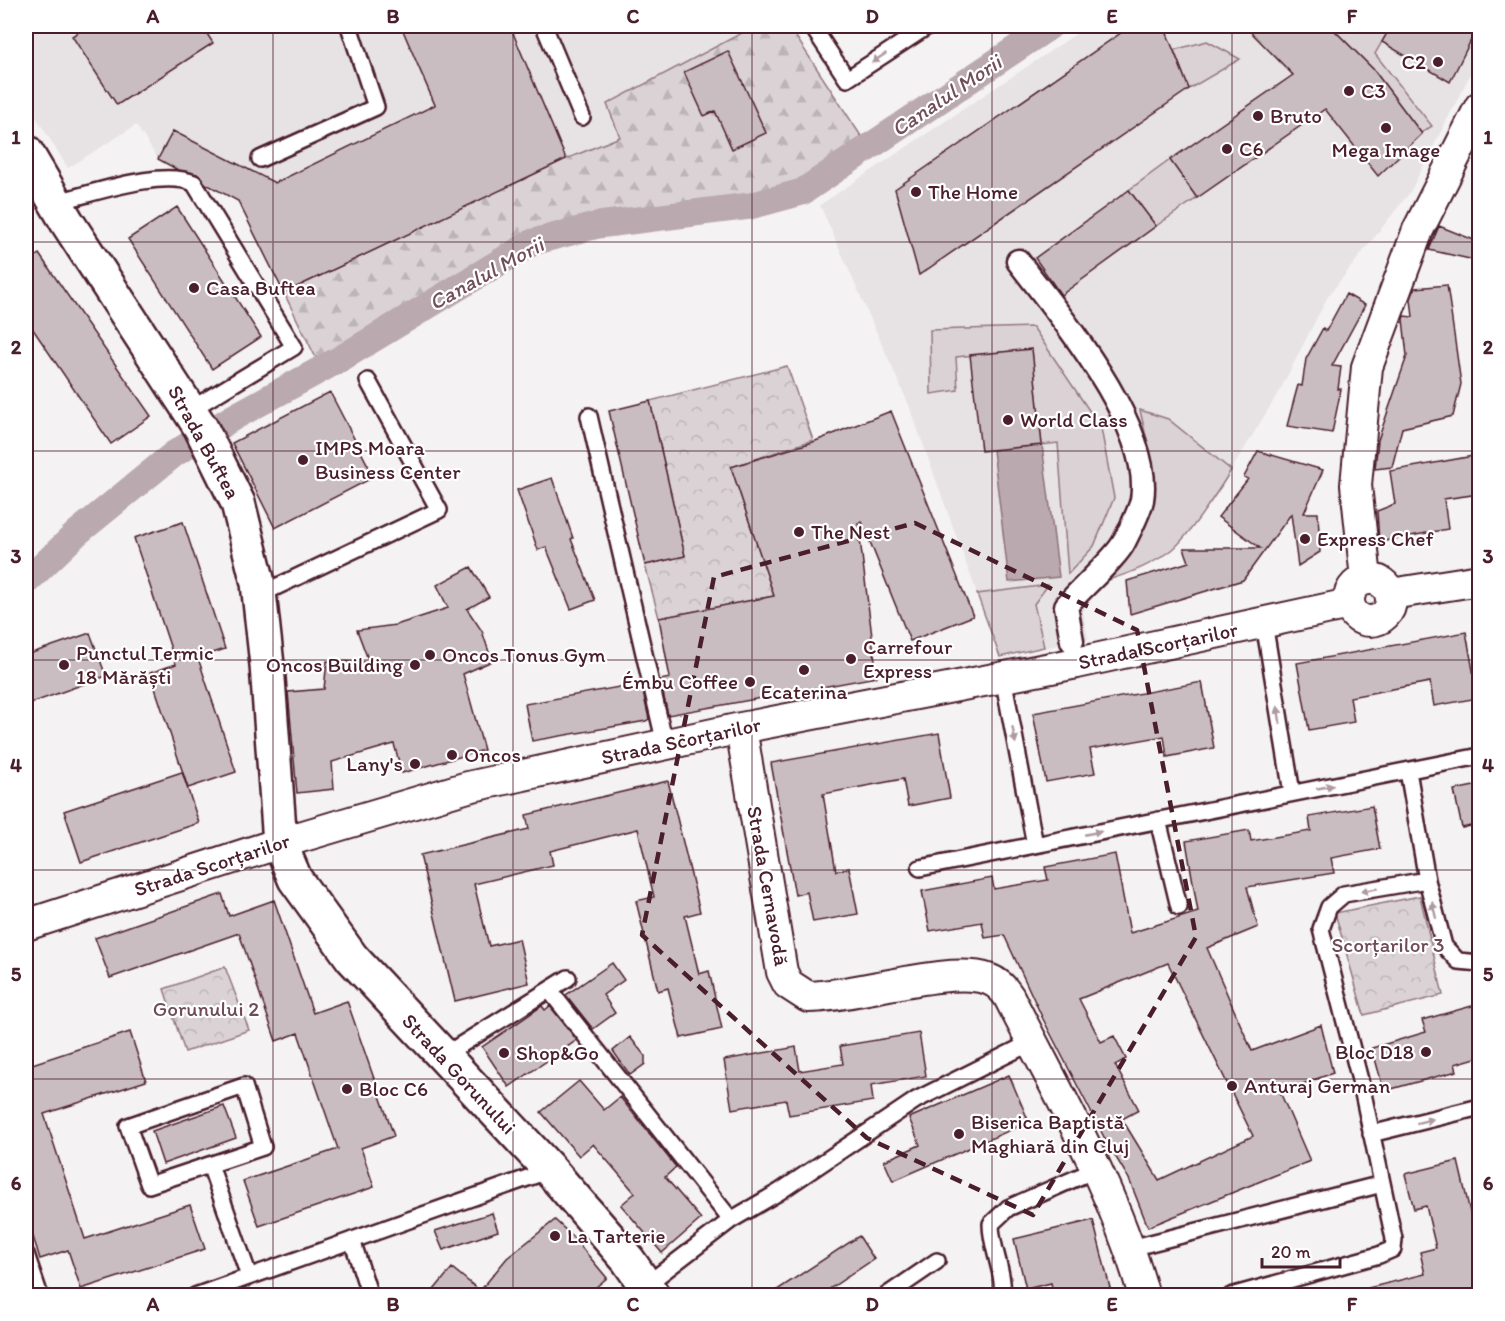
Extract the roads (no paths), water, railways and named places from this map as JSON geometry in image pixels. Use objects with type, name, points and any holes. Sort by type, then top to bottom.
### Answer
[{"type":"street","points":[[1479,107],[1418,230],[1367,367],[1356,485],[1378,587],[1479,580]]},
{"type":"street","name":"Strada Buftea","points":[[26,152],[190,410],[238,503],[259,595],[267,665],[280,843]]},
{"type":"street","points":[[1018,261],[1089,358],[1125,417],[1141,462],[1142,500],[1123,545],[1066,606],[1072,641]]},
{"type":"street","name":"Strada Scorțarilor","points":[[26,925],[280,843],[468,788],[741,728],[1264,623],[1348,604],[1354,585],[1378,587]]},
{"type":"street","name":"Strada Cernavodă","points":[[741,728],[782,972],[788,984],[808,997],[820,997],[956,976],[981,977],[995,982],[1005,992],[1097,1169],[1131,1248],[1144,1296]]},
{"type":"street","name":"Strada Gorunului","points":[[280,843],[295,879],[352,958],[550,1170],[628,1260],[649,1290]]},
{"type":"lane","points":[[260,159],[376,106],[349,26]]},
{"type":"lane","points":[[544,26],[582,117]]},
{"type":"lane","points":[[812,26],[847,79],[928,26]]},
{"type":"lane","points":[[56,202],[158,179],[183,179],[194,183],[294,347],[190,410]]},
{"type":"lane","points":[[259,595],[439,510],[368,381]]},
{"type":"lane","points":[[589,416],[664,744]]},
{"type":"lane","points":[[1264,623],[1292,794]]},
{"type":"lane","points":[[1003,677],[1035,845]]},
{"type":"lane","points":[[920,868],[1479,756]]},
{"type":"lane","points":[[1408,771],[1427,880],[1444,946],[1458,961],[1479,963]]},
{"type":"lane","points":[[1158,820],[1179,907]]},
{"type":"lane","points":[[1231,1296],[1380,1255],[1393,1249],[1394,1239],[1371,1134],[1321,929],[1329,907],[1344,894],[1427,880]]},
{"type":"lane","points":[[443,1056],[568,978]]},
{"type":"lane","points":[[550,991],[731,1221]]},
{"type":"lane","points":[[649,1290],[731,1221],[916,1100],[1032,1042]]},
{"type":"lane","points":[[244,1086],[264,1147],[210,1165],[149,1185],[129,1126],[244,1086]]},
{"type":"lane","points":[[1371,1134],[1479,1107]]},
{"type":"lane","points":[[210,1165],[249,1276]]},
{"type":"lane","points":[[1002,1296],[1003,1284],[991,1242],[991,1224],[1008,1208],[1097,1169]]},
{"type":"lane","points":[[195,1296],[550,1170]]},
{"type":"lane","points":[[1131,1248],[1382,1185]]},
{"type":"lane","points":[[352,1240],[370,1296]]},
{"type":"lane","points":[[26,1254],[40,1296]]},
{"type":"lane","points":[[886,1296],[937,1261]]},
{"type":"waterway","name":"Canalul Morii","points":[[26,582],[77,533],[174,454],[234,417],[340,359],[533,242],[598,225],[750,206],[802,192],[1050,26]]},
{"type":"place","name":"C2","points":[[1438,62]]},
{"type":"place","name":"C3","points":[[1349,91]]},
{"type":"place","name":"Bruto","points":[[1258,116]]},
{"type":"place","name":"Mega Image","points":[[1386,128]]},
{"type":"place","name":"C6","points":[[1227,149]]},
{"type":"place","name":"The Home","points":[[916,192]]},
{"type":"place","name":"Casa Buftea","points":[[194,288]]},
{"type":"place","name":"World Class","points":[[1008,420]]},
{"type":"place","name":"IMPS Moara Business Center","points":[[303,460]]},
{"type":"place","name":"The Nest","points":[[799,532]]},
{"type":"place","name":"Express Chef","points":[[1305,539]]},
{"type":"place","name":"Oncos Tonus Gym","points":[[430,655]]},
{"type":"place","name":"Carrefour Express","points":[[851,659]]},
{"type":"place","name":"Punctul Termic 18 Mărăști","points":[[64,665]]},
{"type":"place","name":"Oncos Building","points":[[415,665]]},
{"type":"place","name":"Ecaterina","points":[[804,670]]},
{"type":"place","name":"Émbu Coffee","points":[[750,682]]},
{"type":"place","name":"Oncos","points":[[452,755]]},
{"type":"place","name":"Lany's","points":[[415,764]]},
{"type":"place","name":"Bloc D18","points":[[1426,1052]]},
{"type":"place","name":"Shop&Go","points":[[504,1053]]},
{"type":"place","name":"Anturaj German","points":[[1232,1086]]},
{"type":"place","name":"Bloc C6","points":[[347,1089]]},
{"type":"place","name":"Biserica Baptistă Maghiară din Cluj","points":[[959,1134]]},
{"type":"place","name":"La Tarterie","points":[[555,1236]]},
{"type":"park label","name":"Scorțarilor 3","points":[[1388,945]]},
{"type":"park label","name":"Gorunului 2","points":[[206,1009]]}]
